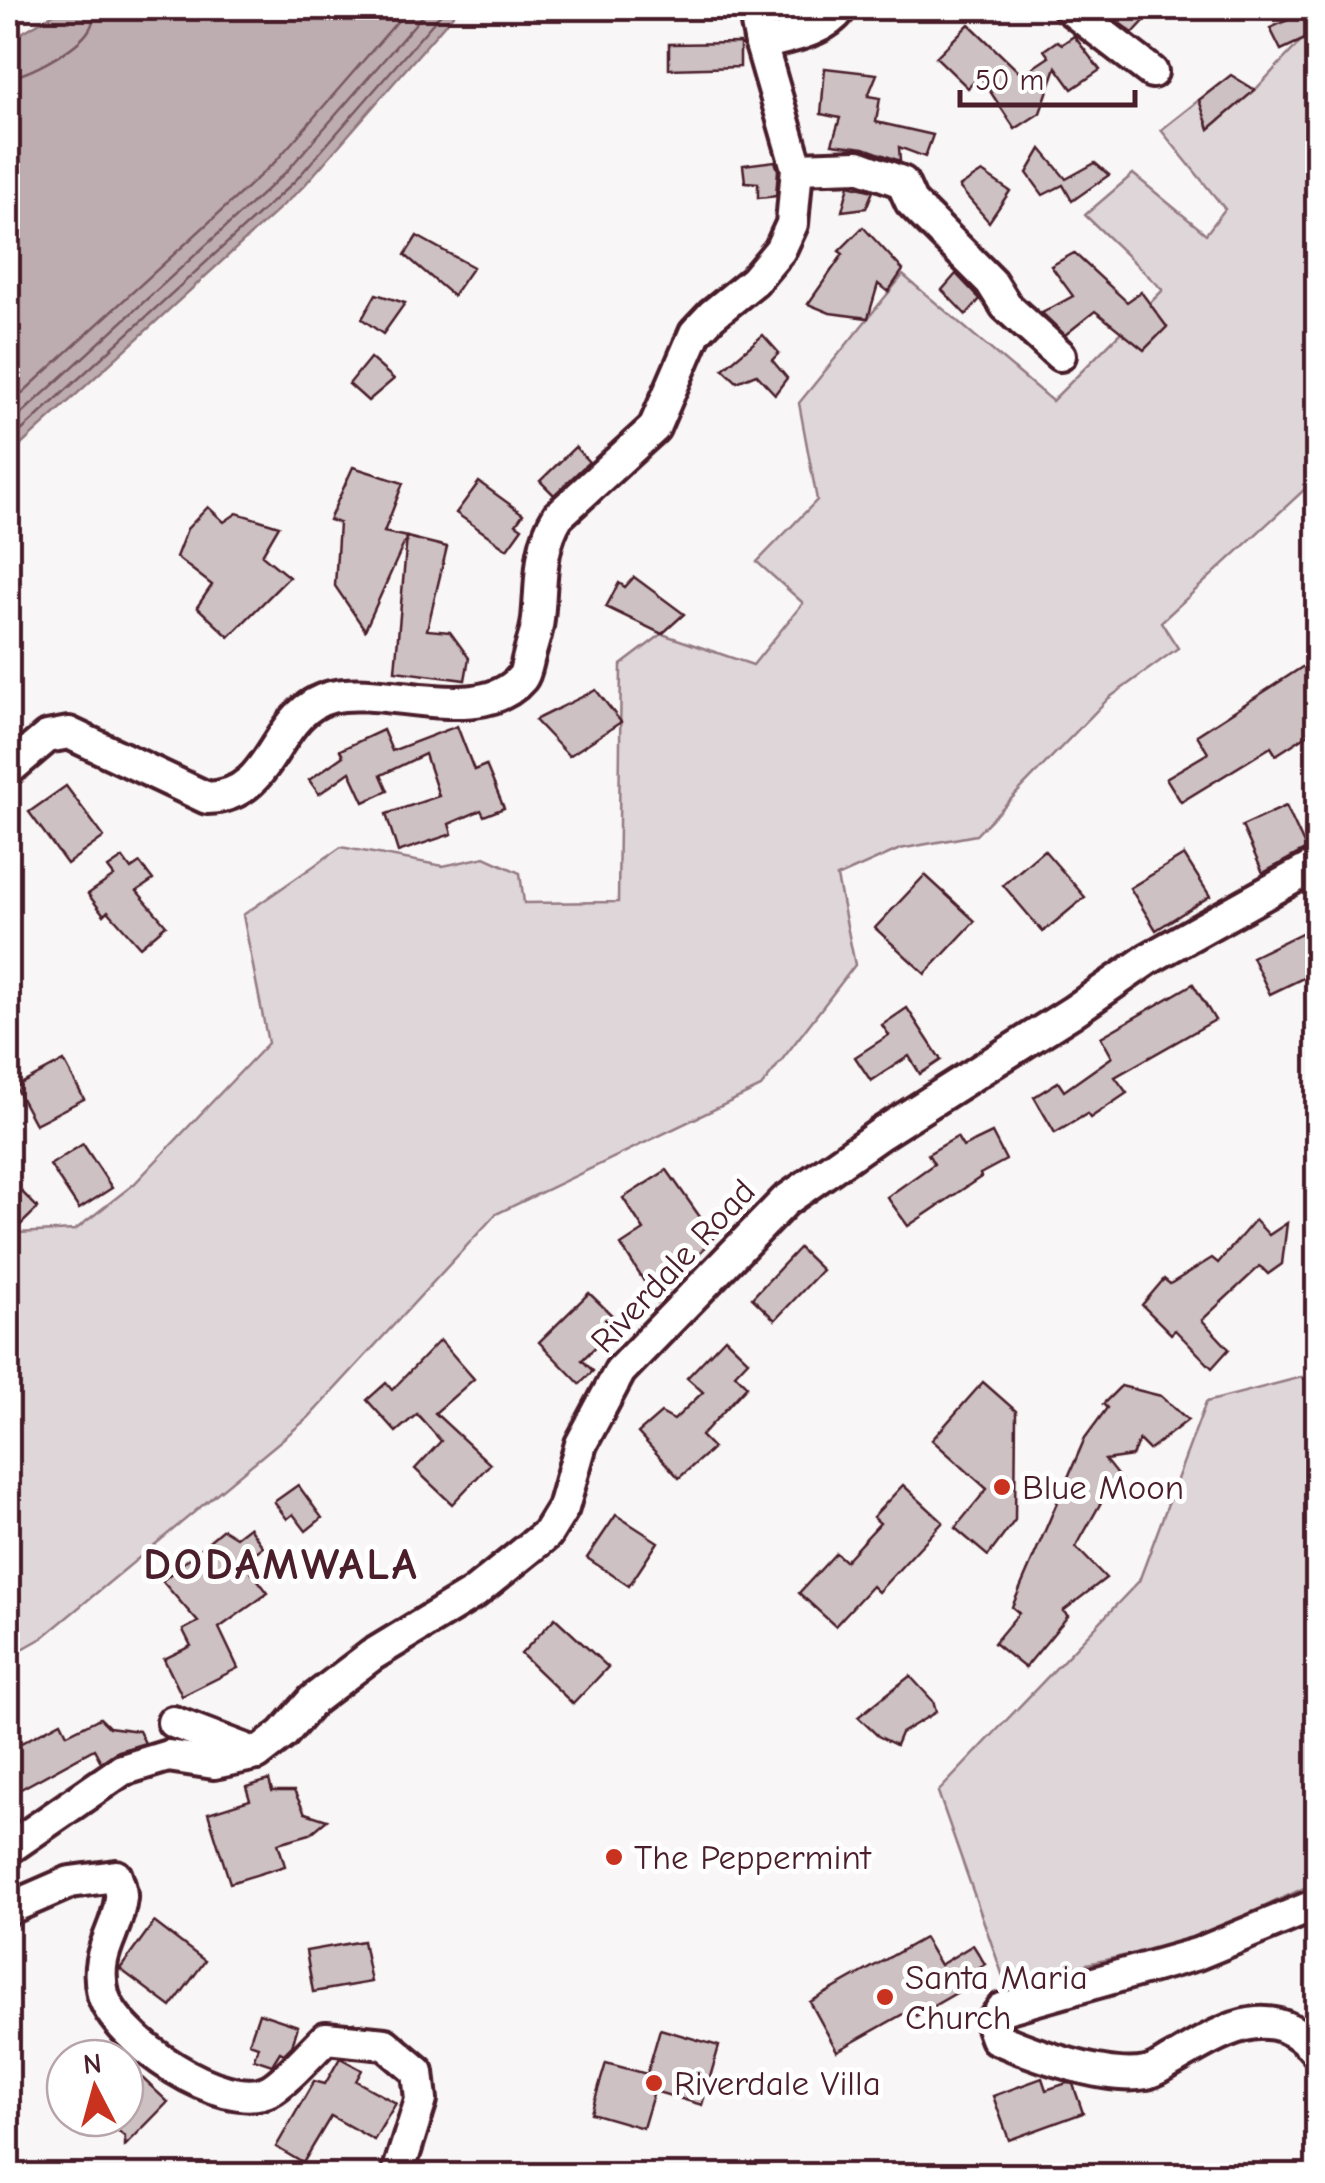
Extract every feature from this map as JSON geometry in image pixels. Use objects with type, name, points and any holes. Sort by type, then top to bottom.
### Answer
[{"type":"street","points":[[8,770],[47,737],[69,732],[207,798],[227,798],[246,789],[303,711],[320,700],[347,693],[474,703],[523,677],[538,624],[543,548],[548,532],[558,516],[654,428],[695,333],[754,282],[780,250],[792,224],[797,168],[754,8]]},
{"type":"street","points":[[761,44],[832,20],[841,8]]},
{"type":"street","points":[[1069,8],[1152,72]]},
{"type":"street","points":[[797,168],[858,166],[902,182],[912,202],[992,282],[1006,306],[1060,356]]},
{"type":"street","name":"Riverdale Road","points":[[257,1754],[313,1700],[372,1654],[474,1593],[547,1534],[563,1508],[580,1444],[620,1371],[785,1201],[880,1134],[1148,959],[1318,864]]},
{"type":"street","points":[[172,1722],[257,1754]]},
{"type":"street","points":[[8,1849],[122,1770],[168,1756],[214,1763],[257,1754]]},
{"type":"street","points":[[8,1909],[70,1882],[116,1876],[122,1896],[99,1960],[104,1997],[129,2034],[171,2069],[215,2087],[248,2094],[270,2090],[326,2038],[385,2044],[418,2072],[421,2100],[396,2176]]},
{"type":"street","points":[[1318,1904],[1196,1954],[1002,2008],[992,2024],[996,2038],[1035,2055],[1097,2071],[1147,2074],[1231,2026],[1270,2022],[1306,2040],[1318,2053]]},
{"type":"shaded area","points":[[1317,24],[1317,478],[1161,622],[1178,648],[1109,698],[976,835],[900,849],[837,877],[855,965],[761,1087],[496,1214],[308,1418],[42,1638],[8,1657],[8,1266],[17,1233],[75,1230],[134,1184],[268,1043],[243,915],[341,847],[443,866],[485,857],[520,873],[524,903],[618,902],[621,665],[662,634],[753,665],[803,603],[757,562],[817,500],[799,403],[903,275],[1052,401],[1163,290],[1085,215],[1133,174],[1206,234],[1225,209],[1161,130],[1199,100],[1210,128],[1255,90]]},
{"type":"shaded area","points":[[1302,1377],[1318,1393],[1317,1882],[1191,1941],[1005,1982],[938,1792],[1139,1581],[1206,1402]]},
{"type":"water","points":[[64,8],[459,8],[303,187],[8,457],[8,41]]},
{"type":"building","points":[[1099,8],[1156,8],[1133,33]]},
{"type":"building","points":[[1318,8],[1318,33],[1281,50],[1270,28]]},
{"type":"building","points":[[969,24],[1022,75],[1049,57],[1044,50],[1074,36],[1100,70],[1072,89],[1056,67],[1040,113],[1015,129],[980,76],[968,88],[936,57]]},
{"type":"building","points":[[740,43],[740,67],[669,69],[669,44]]},
{"type":"building","points":[[825,68],[877,74],[868,96],[880,98],[876,122],[933,135],[925,157],[899,147],[900,161],[864,148],[832,144],[840,118],[821,114]]},
{"type":"building","points":[[1231,75],[1255,90],[1209,129],[1199,100]]},
{"type":"building","points":[[1041,149],[1066,179],[1095,163],[1109,175],[1072,201],[1063,185],[1043,195],[1027,173]]},
{"type":"building","points":[[775,161],[776,196],[758,198],[758,183],[745,182],[743,165]]},
{"type":"building","points":[[982,172],[1010,191],[989,222],[959,187]]},
{"type":"building","points":[[849,185],[873,191],[866,208],[842,211]]},
{"type":"building","points":[[863,227],[903,270],[888,292],[878,284],[868,318],[830,313],[808,304],[843,254],[839,251]]},
{"type":"building","points":[[417,236],[473,267],[453,296],[405,255]]},
{"type":"building","points":[[1074,253],[1127,302],[1141,292],[1167,327],[1144,350],[1095,311],[1065,335],[1042,313],[1073,296],[1051,266]]},
{"type":"building","points":[[956,274],[980,299],[966,315],[942,290]]},
{"type":"building","points":[[376,294],[405,303],[383,334],[362,319]]},
{"type":"building","points":[[763,335],[779,353],[772,360],[787,378],[775,394],[756,374],[737,382],[723,369]]},
{"type":"building","points":[[370,358],[394,379],[368,401],[349,384]]},
{"type":"building","points":[[575,447],[589,462],[554,495],[540,481]]},
{"type":"building","points":[[353,467],[403,483],[384,532],[407,537],[365,630],[335,586],[339,523],[329,520]]},
{"type":"building","points":[[479,482],[523,514],[516,524],[522,528],[507,549],[456,513]]},
{"type":"building","points":[[208,507],[224,522],[237,513],[279,526],[262,555],[289,577],[229,637],[197,607],[212,585],[176,557],[187,529]]},
{"type":"building","points":[[407,537],[447,547],[427,630],[450,632],[469,658],[465,680],[395,671]]},
{"type":"building","points":[[634,577],[684,614],[662,634],[606,607],[619,583],[625,587]]},
{"type":"building","points":[[1310,662],[1318,674],[1318,728],[1276,755],[1271,747],[1181,802],[1166,778],[1208,753],[1197,735]]},
{"type":"building","points":[[596,690],[621,722],[569,756],[535,720]]},
{"type":"building","points":[[457,726],[474,770],[486,765],[504,808],[484,816],[481,810],[449,824],[452,834],[398,852],[386,814],[439,796],[425,754],[381,775],[388,791],[364,802],[350,772],[319,794],[309,780],[343,756],[340,750],[383,730],[392,751]]},
{"type":"building","points":[[66,786],[104,837],[67,864],[29,812]]},
{"type":"building","points":[[1286,806],[1306,849],[1263,873],[1242,826]]},
{"type":"building","points":[[1044,850],[1085,897],[1043,932],[1003,885]]},
{"type":"building","points":[[1184,855],[1210,896],[1156,930],[1130,888]]},
{"type":"building","points":[[123,858],[131,869],[140,863],[153,880],[137,891],[166,925],[140,947],[108,911],[104,915],[88,894],[114,876],[108,868]]},
{"type":"building","points":[[925,875],[975,921],[925,974],[875,928]]},
{"type":"building","points":[[1318,925],[1318,971],[1270,994],[1252,957]]},
{"type":"building","points":[[1193,984],[1215,1020],[1115,1077],[1127,1093],[1090,1118],[1087,1114],[1055,1133],[1034,1097],[1058,1082],[1064,1091],[1112,1057],[1101,1037]]},
{"type":"building","points":[[907,1008],[941,1060],[920,1074],[909,1056],[871,1081],[855,1057],[889,1035],[882,1025]]},
{"type":"building","points":[[64,1061],[84,1099],[35,1124],[15,1087]]},
{"type":"building","points":[[992,1133],[1006,1160],[908,1226],[887,1197],[934,1164],[928,1154],[957,1137],[963,1147]]},
{"type":"building","points":[[83,1144],[112,1188],[79,1209],[50,1165]]},
{"type":"building","points":[[667,1170],[714,1237],[657,1302],[621,1245],[644,1230],[623,1198]]},
{"type":"building","points":[[21,1191],[38,1208],[8,1237],[8,1203]]},
{"type":"building","points":[[1255,1220],[1269,1235],[1287,1223],[1282,1264],[1268,1274],[1260,1266],[1202,1320],[1229,1349],[1212,1368],[1175,1330],[1171,1334],[1142,1305],[1164,1279],[1170,1284],[1212,1258],[1218,1263]]},
{"type":"building","points":[[799,1248],[822,1270],[775,1320],[752,1298]]},
{"type":"building","points":[[589,1293],[620,1323],[582,1360],[593,1371],[580,1384],[539,1342]]},
{"type":"building","points":[[725,1338],[748,1360],[735,1374],[747,1386],[701,1436],[713,1448],[679,1478],[638,1433],[661,1413],[674,1420],[703,1392],[687,1378]]},
{"type":"building","points":[[440,1340],[474,1379],[435,1413],[490,1464],[452,1504],[415,1469],[441,1441],[417,1414],[396,1432],[367,1400],[386,1383],[392,1390]]},
{"type":"building","points":[[983,1382],[1016,1411],[1015,1520],[988,1556],[955,1528],[987,1489],[932,1440]]},
{"type":"building","points":[[1121,1386],[1161,1396],[1188,1420],[1149,1450],[1139,1440],[1132,1456],[1105,1460],[1121,1480],[1113,1491],[1108,1490],[1076,1547],[1106,1578],[1063,1611],[1068,1616],[1025,1668],[994,1643],[1019,1613],[1012,1607],[1085,1438],[1107,1408],[1103,1404]]},
{"type":"building","points":[[298,1485],[322,1518],[306,1531],[293,1514],[287,1519],[274,1502]]},
{"type":"building","points":[[903,1485],[943,1522],[878,1592],[872,1586],[835,1626],[799,1593],[836,1553],[845,1561],[880,1523],[873,1517]]},
{"type":"building","points":[[616,1515],[658,1542],[629,1586],[587,1558]]},
{"type":"building","points":[[249,1527],[263,1547],[252,1555],[251,1571],[268,1593],[219,1628],[238,1668],[182,1696],[164,1659],[191,1646],[183,1630],[198,1622],[162,1581],[223,1529],[236,1537]]},
{"type":"building","points":[[555,1618],[608,1667],[573,1704],[521,1654]]},
{"type":"building","points":[[910,1676],[933,1701],[936,1712],[901,1733],[896,1745],[878,1736],[858,1717]]},
{"type":"building","points":[[100,1718],[109,1727],[139,1731],[145,1743],[116,1752],[101,1762],[94,1749],[8,1796],[8,1750],[61,1722],[67,1734]]},
{"type":"building","points":[[269,1780],[272,1791],[294,1791],[305,1813],[327,1820],[310,1834],[278,1843],[285,1866],[230,1883],[208,1813],[250,1800],[246,1787]]},
{"type":"building","points":[[154,1922],[205,1961],[171,2007],[120,1969]]},
{"type":"building","name":"Santa Maria Church","points":[[924,1938],[940,1965],[973,1945],[985,1964],[951,1985],[956,1993],[916,2016],[912,2009],[837,2051],[810,2002]]},
{"type":"building","points":[[363,1941],[371,1982],[313,1992],[306,1951]]},
{"type":"building","points":[[259,2013],[298,2026],[292,2046],[284,2054],[280,2052],[272,2065],[254,2059],[258,2046],[249,2043]]},
{"type":"building","name":"Riverdale Villa","points":[[660,2029],[719,2046],[702,2105],[654,2091],[643,2128],[591,2113],[606,2063],[647,2074]]},
{"type":"building","points":[[340,2058],[362,2070],[356,2081],[396,2103],[374,2140],[331,2116],[303,2163],[276,2147],[314,2081],[325,2084]]},
{"type":"building","points":[[1042,2078],[1046,2090],[1073,2084],[1083,2113],[1009,2140],[993,2096]]},
{"type":"building","points":[[145,2081],[168,2102],[145,2126]]},
{"type":"place","name":"Blue Moon","points":[[1002,1487]]},
{"type":"place","name":"The Peppermint","points":[[614,1857]]},
{"type":"place","name":"Santa Maria Church","points":[[885,1997]]},
{"type":"place","name":"Riverdale Villa","points":[[654,2083]]},
{"type":"district","name":"DODAMWALA","points":[[281,1564]]}]
